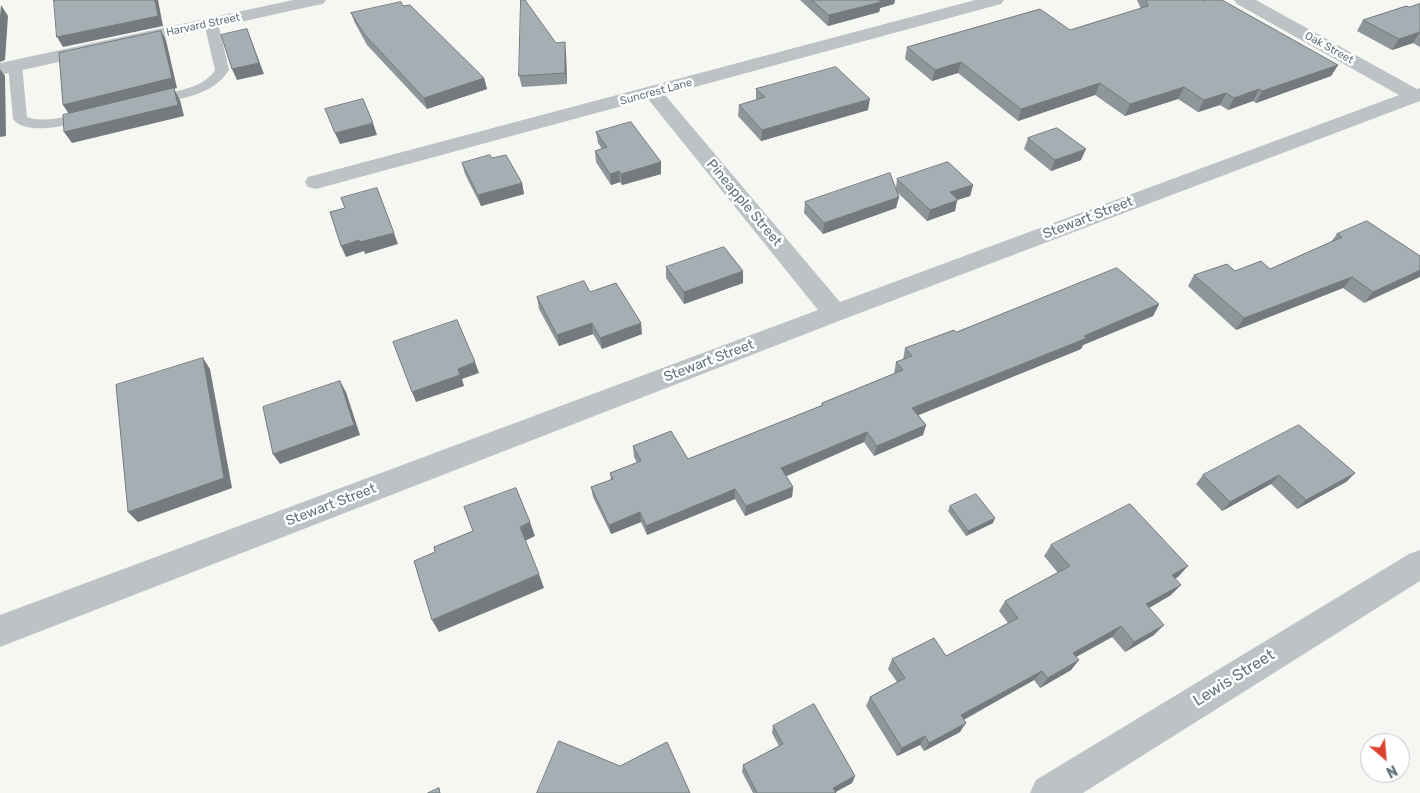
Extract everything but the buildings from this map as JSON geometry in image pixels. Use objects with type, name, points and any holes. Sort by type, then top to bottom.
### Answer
[{"type":"street","name":"Harvard Street","points":[[7,67],[318,0]]},
{"type":"street","name":"Suncrest Lane","points":[[316,182],[995,0]]},
{"type":"street","name":"Oak Street","points":[[1243,0],[1418,95]]},
{"type":"street","name":"Pineapple Street","points":[[653,93],[835,313]]},
{"type":"street","name":"Stewart Street","points":[[0,631],[835,313],[1418,95]]},
{"type":"street","name":"Lewis Street","points":[[1049,793],[1420,564]]},
{"type":"lane","points":[[138,103],[194,90],[208,85],[220,76],[222,70],[211,23]]},
{"type":"lane","points":[[7,67],[20,119],[29,124],[47,124],[100,112]]}]
